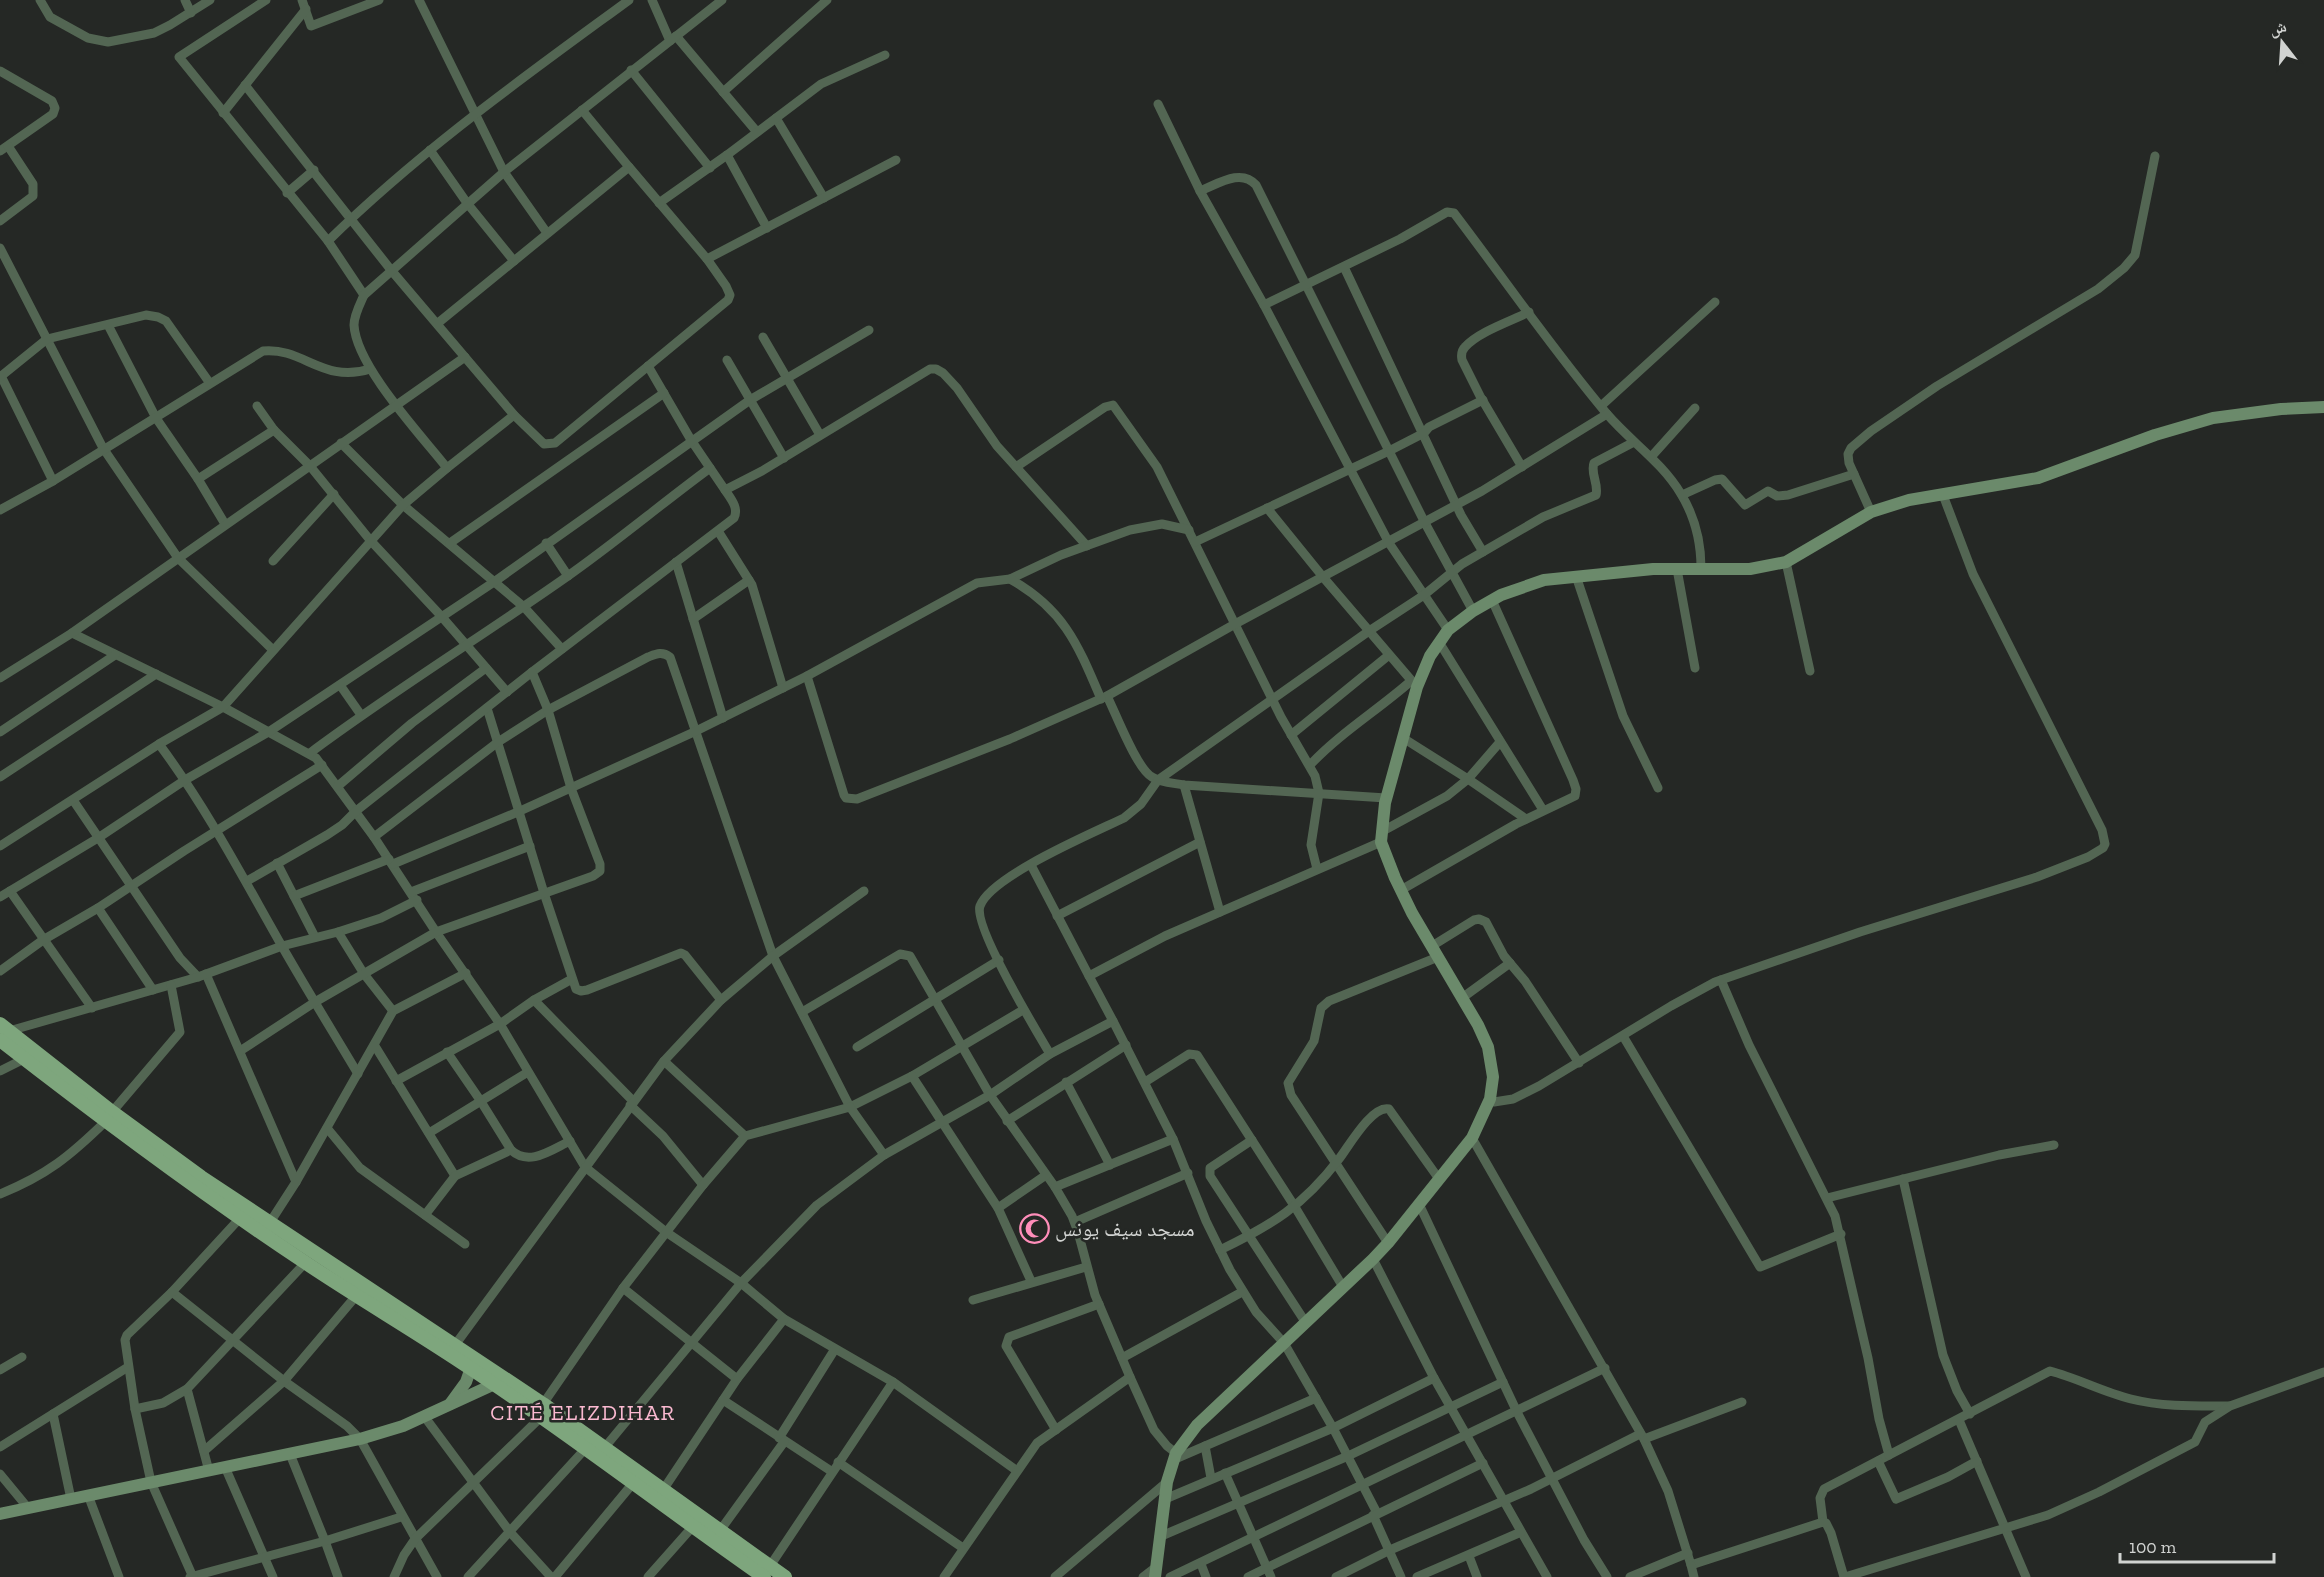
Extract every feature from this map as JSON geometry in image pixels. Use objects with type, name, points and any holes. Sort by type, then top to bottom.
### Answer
[{"type":"main road","points":[[3,1032],[109,1117],[168,1168],[240,1218],[266,1228],[455,1345],[472,1363]]},
{"type":"main road","points":[[3,1032],[24,1059],[201,1178],[266,1228],[305,1263],[472,1363],[542,1411],[605,1447],[663,1490],[696,1522],[719,1532],[767,1572]]},
{"type":"main road","points":[[542,1411],[586,1448],[634,1482],[767,1572],[785,1577]]},
{"type":"street","points":[[40,0],[50,17],[88,39],[108,42],[154,33],[210,0]]},
{"type":"street","points":[[185,0],[191,13]]},
{"type":"street","points":[[266,0],[179,57],[328,242],[364,295]]},
{"type":"street","points":[[302,0],[311,26],[379,0]]},
{"type":"street","points":[[419,0],[504,172],[547,233]]},
{"type":"street","points":[[328,242],[352,218],[474,113],[629,0]]},
{"type":"street","points":[[652,0],[673,39],[757,132]]},
{"type":"street","points":[[447,468],[370,369],[354,329],[356,314],[364,295],[504,172],[722,0]]},
{"type":"street","points":[[723,92],[827,0]]},
{"type":"street","points":[[223,112],[306,9]]},
{"type":"street","points":[[659,203],[710,168],[821,84],[885,55]]},
{"type":"street","points":[[631,70],[710,168]]},
{"type":"street","points":[[0,71],[52,100],[55,108],[53,114],[4,148],[33,184],[34,189],[33,196],[0,220]]},
{"type":"street","points":[[245,85],[392,270],[514,415],[544,444],[555,443],[728,300],[730,295],[707,260],[582,110]]},
{"type":"street","points":[[1158,104],[1200,191],[1264,305],[1389,543],[1448,630]]},
{"type":"street","points":[[776,118],[824,198]]},
{"type":"street","points":[[430,150],[467,203],[514,261]]},
{"type":"street","points":[[727,155],[767,228]]},
{"type":"street","points":[[1871,512],[1848,454],[1856,442],[1937,386],[2104,285],[2131,261],[2138,242],[2155,156]]},
{"type":"street","points":[[707,260],[896,160]]},
{"type":"street","points":[[438,323],[629,167]]},
{"type":"street","points":[[287,193],[314,170]]},
{"type":"street","points":[[1200,191],[1238,176],[1251,179],[1256,185],[1425,522],[1473,611]]},
{"type":"street","points":[[1264,305],[1401,239],[1447,212],[1452,212],[1478,242],[1607,414],[1670,476],[1682,495],[1701,542],[1701,568]]},
{"type":"street","points":[[0,248],[102,448],[178,558],[273,650]]},
{"type":"street","points":[[1344,267],[1457,504],[1483,552]]},
{"type":"street","points":[[1601,406],[1716,302]]},
{"type":"street","points":[[1522,467],[1462,360],[1463,348],[1481,336],[1529,312]]},
{"type":"street","points":[[53,480],[1,377],[47,339],[146,315],[158,316],[166,321],[209,382]]},
{"type":"street","points":[[108,325],[156,418],[198,479],[225,524]]},
{"type":"street","points":[[0,897],[98,838],[185,780],[270,731],[494,582],[750,400],[869,330]]},
{"type":"street","points":[[763,337],[820,435]]},
{"type":"street","points":[[1,508],[53,480],[102,448],[156,418],[209,382],[263,351],[287,353],[335,372],[353,374],[370,369]]},
{"type":"street","points":[[0,678],[72,633],[465,357]]},
{"type":"street","points":[[726,360],[784,458]]},
{"type":"street","points":[[247,880],[342,825],[356,811],[532,672],[734,518],[736,512],[725,490],[691,440],[648,366]]},
{"type":"street","points":[[725,490],[784,458],[920,374],[936,369],[957,388],[997,446],[1087,546]]},
{"type":"street","points":[[450,543],[664,393]]},
{"type":"street","points":[[1195,542],[1389,451],[1424,433],[1429,427],[1483,400]]},
{"type":"street","points":[[1016,466],[1105,406],[1113,405],[1157,467],[1273,701],[1310,765],[1319,793],[1311,845],[1317,869]]},
{"type":"street","points":[[257,406],[274,430],[310,466],[370,540],[442,617],[507,692]]},
{"type":"street","points":[[1143,1577],[1156,1572],[1167,1482],[1176,1456],[1197,1425],[1388,1243],[1472,1138],[1490,1099],[1492,1066],[1488,1047],[1401,890],[1381,837],[1386,798],[1403,738],[1414,684],[1448,630],[1492,600],[1544,580],[1677,568],[1750,569],[1786,562],[1871,512],[1909,500],[2038,478],[2155,435],[2213,418],[2282,409],[2324,407]]},
{"type":"street","points":[[1651,457],[1695,408]]},
{"type":"street","points":[[807,676],[844,795],[851,799],[870,795],[1010,739],[1104,698],[1323,576],[1389,543],[1522,467],[1607,414]]},
{"type":"street","points":[[0,846],[159,744],[223,707],[403,504],[514,415]]},
{"type":"street","points":[[198,479],[274,430]]},
{"type":"street","points":[[1050,1054],[1023,1010],[981,923],[980,906],[986,897],[1003,880],[1124,818],[1141,804],[1158,780],[1273,701],[1369,631],[1424,595],[1462,564],[1544,517],[1596,495],[1594,463],[1634,442]]},
{"type":"street","points":[[341,443],[403,504],[524,607],[562,649]]},
{"type":"street","points":[[310,753],[361,715],[467,646],[568,576],[710,468]]},
{"type":"street","points":[[1682,495],[1721,479],[1726,481],[1745,505],[1768,491],[1777,496],[1788,495],[1854,474]]},
{"type":"street","points":[[273,561],[334,494]]},
{"type":"street","points":[[1490,1099],[1494,1102],[1513,1099],[1579,1063],[1671,1006],[1720,980],[1860,932],[2037,877],[2088,858],[2103,849],[2105,844],[2102,830],[1973,574],[1943,495]]},
{"type":"street","points":[[1268,508],[1414,684]]},
{"type":"street","points":[[294,896],[391,862],[520,811],[694,732],[807,676],[977,583],[1010,579],[1087,546],[1151,525],[1167,525],[1189,530]]},
{"type":"street","points":[[718,531],[749,580],[783,688]]},
{"type":"street","points":[[546,543],[568,576]]},
{"type":"street","points":[[676,562],[723,718]]},
{"type":"street","points":[[1786,562],[1810,670]]},
{"type":"street","points":[[1677,568],[1695,668]]},
{"type":"street","points":[[1576,576],[1623,716],[1658,788]]},
{"type":"street","points":[[1010,579],[1036,594],[1064,622],[1140,763],[1150,776],[1158,780],[1184,785],[1386,798]]},
{"type":"street","points":[[693,619],[749,580]]},
{"type":"street","points":[[1401,890],[1526,819],[1575,796],[1575,787],[1492,600]]},
{"type":"street","points":[[72,633],[223,707],[310,753],[322,765],[356,811],[500,1024],[585,1167],[666,1232],[741,1283],[784,1319],[893,1382],[1016,1470]]},
{"type":"street","points":[[1439,642],[1543,810]]},
{"type":"street","points":[[374,837],[498,742],[548,710],[648,657],[660,653],[670,657],[773,956],[850,1107],[884,1155]]},
{"type":"street","points":[[0,732],[115,655]]},
{"type":"street","points":[[1291,735],[1389,655]]},
{"type":"street","points":[[338,786],[412,723],[486,668]]},
{"type":"street","points":[[240,1051],[315,1002],[436,932],[593,876],[600,871],[600,864],[571,788],[548,710],[532,672]]},
{"type":"street","points":[[0,777],[156,674]]},
{"type":"street","points":[[1310,765],[1334,742],[1414,684]]},
{"type":"street","points":[[340,685],[361,715]]},
{"type":"street","points":[[487,708],[576,989],[583,991],[681,953],[721,1000]]},
{"type":"street","points":[[1403,738],[1526,819]]},
{"type":"street","points":[[1089,976],[1165,936],[1317,869],[1381,837],[1447,796],[1468,779],[1500,742]]},
{"type":"street","points":[[159,744],[218,831],[282,946],[358,1074]]},
{"type":"street","points":[[0,971],[43,940],[98,908],[322,765]]},
{"type":"street","points":[[1184,785],[1220,912]]},
{"type":"street","points":[[73,800],[180,958],[202,976],[240,1051],[296,1182]]},
{"type":"street","points":[[1057,916],[1200,842]]},
{"type":"street","points":[[3,1032],[202,976],[282,946],[381,918],[414,896],[530,846]]},
{"type":"street","points":[[277,863],[315,937]]},
{"type":"street","points":[[1031,865],[1173,1139],[1220,1250],[1242,1292],[1256,1312],[1284,1343],[1333,1428],[1362,1484],[1401,1577]]},
{"type":"street","points":[[9,891],[92,1008]]},
{"type":"street","points":[[455,1345],[664,1061],[721,1000],[773,956],[864,891]]},
{"type":"street","points":[[98,908],[153,990]]},
{"type":"street","points":[[1388,1243],[1287,1086],[1292,1074],[1314,1041],[1321,1008],[1329,1001],[1435,951],[1474,920],[1483,919],[1510,963],[1525,981],[1579,1063]]},
{"type":"street","points":[[338,932],[364,974],[393,1011]]},
{"type":"street","points":[[802,1012],[900,954],[906,953],[916,962],[961,1047],[990,1095],[1055,1187],[1075,1222],[1086,1267],[1099,1305],[1130,1377],[1154,1430],[1176,1456]]},
{"type":"street","points":[[857,1047],[999,960]]},
{"type":"street","points":[[1462,998],[1510,963]]},
{"type":"street","points":[[266,1228],[296,1182],[393,1011],[466,973]]},
{"type":"street","points":[[396,1081],[500,1024],[534,1000],[572,979]]},
{"type":"street","points":[[1720,980],[1754,1056],[1827,1198],[1841,1234],[1879,1419],[1889,1455]]},
{"type":"street","points":[[0,1194],[29,1182],[72,1154],[109,1117],[180,1032],[181,1025],[171,985]]},
{"type":"street","points":[[534,1000],[663,1136],[703,1185]]},
{"type":"street","points":[[394,1577],[404,1555],[415,1539],[542,1411],[623,1288],[703,1185],[745,1136],[850,1107],[912,1076],[1023,1010]]},
{"type":"street","points":[[605,1447],[741,1283],[817,1205],[884,1155],[990,1095],[1050,1054],[1113,1021]]},
{"type":"street","points":[[1623,1036],[1760,1267],[1841,1234]]},
{"type":"street","points":[[1007,1121],[1126,1045]]},
{"type":"street","points":[[375,1046],[455,1176]]},
{"type":"street","points":[[447,1052],[511,1150],[521,1157],[534,1158],[570,1141]]},
{"type":"street","points":[[1144,1082],[1189,1054],[1197,1055],[1295,1207],[1343,1287]]},
{"type":"street","points":[[0,1071],[24,1059]]},
{"type":"street","points":[[664,1061],[745,1136]]},
{"type":"street","points":[[429,1133],[528,1072]]},
{"type":"street","points":[[912,1076],[998,1208],[1030,1281]]},
{"type":"street","points":[[1066,1082],[1110,1165]]},
{"type":"street","points":[[1220,1250],[1295,1207],[1336,1163],[1377,1110],[1389,1109],[1439,1179]]},
{"type":"street","points":[[327,1128],[360,1168],[465,1244]]},
{"type":"street","points":[[1472,1138],[1642,1436],[1668,1491],[1694,1577]]},
{"type":"street","points":[[1055,1187],[1173,1139]]},
{"type":"street","points":[[1252,1140],[1215,1163],[1209,1172],[1211,1180],[1306,1323]]},
{"type":"street","points":[[1827,1198],[1999,1155],[2054,1145]]},
{"type":"street","points":[[425,1215],[455,1176],[511,1150]]},
{"type":"street","points":[[1075,1222],[1188,1173]]},
{"type":"street","points":[[998,1208],[1046,1175]]},
{"type":"street","points":[[1903,1179],[1943,1355],[1957,1391],[1970,1414]]},
{"type":"street","points":[[1419,1204],[1517,1412],[1584,1540],[1607,1577]]},
{"type":"street","points":[[240,1218],[172,1292],[127,1335],[125,1345],[135,1409],[151,1482],[192,1577],[266,1558],[401,1517]]},
{"type":"street","points":[[1373,1259],[1434,1378],[1452,1406],[1547,1577]]},
{"type":"street","points":[[135,1409],[163,1403],[187,1389],[305,1263]]},
{"type":"street","points":[[973,1300],[1030,1281],[1086,1267]]},
{"type":"street","points":[[623,1288],[737,1379]]},
{"type":"street","points":[[172,1292],[284,1381],[347,1426],[360,1439],[401,1517],[437,1577]]},
{"type":"street","points":[[1122,1358],[1242,1292]]},
{"type":"street","points":[[204,1451],[284,1381],[357,1296]]},
{"type":"street","points":[[1056,1430],[1006,1346],[1006,1342],[1011,1336],[1099,1305]]},
{"type":"street","points":[[663,1490],[737,1379],[784,1319]]},
{"type":"street","points":[[719,1532],[782,1440],[835,1349]]},
{"type":"street","points":[[0,1370],[22,1357]]},
{"type":"street","points":[[450,1404],[459,1394],[472,1363]]},
{"type":"street","points":[[0,1447],[128,1367]]},
{"type":"street","points":[[1170,1577],[1201,1564],[1362,1484],[1468,1436],[1605,1368]]},
{"type":"street","points":[[2230,1406],[2173,1407],[2132,1399],[2090,1387],[2050,1371],[1824,1489],[1820,1498],[1823,1522],[1826,1523],[1831,1533],[1844,1577],[2006,1528],[2069,1506],[2183,1449],[2196,1440],[2205,1422],[2230,1406],[2324,1372]]},
{"type":"street","points":[[944,1577],[1016,1470],[1037,1443],[1130,1377]]},
{"type":"street","points":[[1165,1499],[1333,1428],[1420,1387],[1434,1378]]},
{"type":"street","points":[[0,1514],[360,1439],[391,1430],[499,1382]]},
{"type":"street","points":[[767,1572],[831,1471],[893,1382]]},
{"type":"street","points":[[1159,1537],[1348,1456],[1503,1382]]},
{"type":"street","points":[[187,1389],[208,1471]]},
{"type":"street","points":[[1176,1456],[1205,1446],[1316,1398]]},
{"type":"street","points":[[723,1400],[831,1471]]},
{"type":"street","points":[[1336,1577],[1390,1550],[1642,1436],[1742,1402]]},
{"type":"street","points":[[53,1414],[71,1499]]},
{"type":"street","points":[[424,1416],[510,1532],[553,1577],[634,1482]]},
{"type":"street","points":[[1959,1420],[2026,1577]]},
{"type":"street","points":[[1205,1446],[1211,1479]]},
{"type":"street","points":[[468,1577],[586,1448]]},
{"type":"street","points":[[290,1454],[338,1577]]},
{"type":"street","points":[[1878,1461],[1896,1499],[1948,1477],[1977,1461]]},
{"type":"street","points":[[838,1462],[963,1548]]},
{"type":"street","points":[[1248,1577],[1483,1463]]},
{"type":"street","points":[[225,1467],[273,1577]]},
{"type":"street","points":[[1225,1473],[1271,1577]]},
{"type":"street","points":[[0,1474],[28,1508]]},
{"type":"street","points":[[1055,1577],[1167,1482]]},
{"type":"street","points":[[88,1495],[119,1577]]},
{"type":"street","points":[[648,1577],[696,1522]]},
{"type":"street","points":[[1691,1565],[1823,1522]]},
{"type":"street","points":[[1417,1577],[1521,1532]]},
{"type":"street","points":[[1630,1577],[1688,1553]]},
{"type":"street","points":[[1469,1556],[1477,1577]]},
{"type":"street","points":[[1201,1564],[1206,1577]]},
{"type":"place","name":"مسجد سيف يونس","points":[[1034,1228]]},
{"type":"district","name":"CITÉ ELIZDIHAR","points":[[583,1412]]}]
